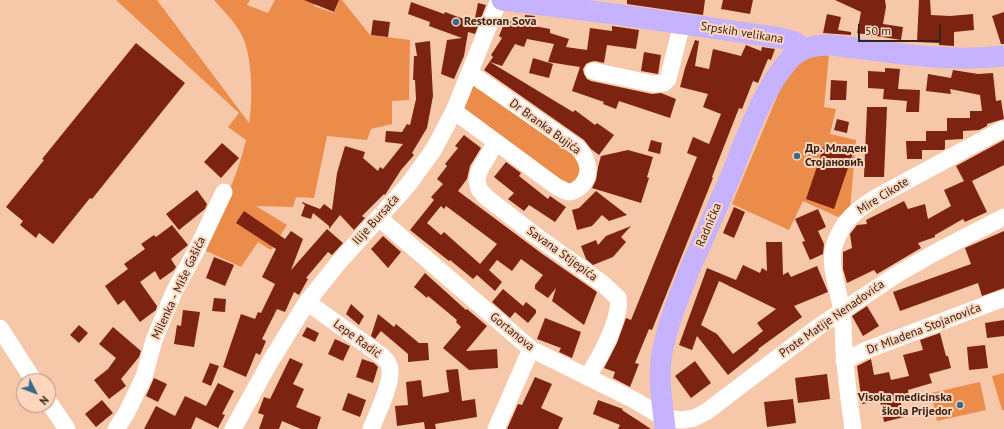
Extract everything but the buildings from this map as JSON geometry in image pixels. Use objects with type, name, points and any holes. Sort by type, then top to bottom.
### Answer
[{"type":"main road","name":"Srpskih velikana","points":[[500,0],[782,38],[795,42],[803,48]]},
{"type":"main road","points":[[803,48],[818,45],[831,45],[947,59],[970,59],[1004,56]]},
{"type":"main road","name":"Radnička","points":[[664,423],[660,374],[661,355],[667,331],[678,299],[769,90],[781,70],[791,58],[803,48]]},
{"type":"street","name":"Ilije Bursaća","points":[[233,429],[270,362],[307,302],[339,262],[408,185],[434,149],[454,110],[500,0]]},
{"type":"street","points":[[593,71],[654,84],[664,83],[668,79],[682,24]]},
{"type":"street","name":"Dr Branka Bujića","points":[[454,110],[558,187],[568,192],[575,191],[587,177],[587,163],[584,154],[578,148],[470,73]]},
{"type":"street","name":"Mire Cikote","points":[[853,429],[844,361],[842,311],[833,267],[834,248],[838,235],[846,220],[877,196],[1004,129]]},
{"type":"street","name":"Savana Stijepića","points":[[496,142],[479,171],[477,181],[479,189],[487,198],[532,233],[602,283],[618,298],[619,310],[596,364],[587,377]]},
{"type":"street","name":"Milenka - Miše Gašića","points":[[116,429],[126,414],[144,377],[154,340],[174,292],[198,247],[224,192]]},
{"type":"street","name":"Prote Matije Nenadovića","points":[[664,423],[694,418],[706,412],[780,354],[896,275],[936,252],[1004,217]]},
{"type":"street","name":"Gortanova","points":[[379,218],[530,349],[636,401],[664,423]]},
{"type":"street","name":"Dr Mladena Stojanovića","points":[[844,361],[870,349],[1004,298]]},
{"type":"street","name":"Lepe Radić","points":[[307,302],[382,356],[388,363],[390,372],[388,383],[371,429]]},
{"type":"street","points":[[0,328],[29,373]]},
{"type":"street","points":[[496,429],[530,349]]},
{"type":"street","points":[[56,413],[67,429]]},
{"type":"shaded area","points":[[116,0],[157,0],[249,123],[251,81],[247,48],[238,29],[214,0],[250,0],[247,5],[268,13],[275,0],[316,0],[314,6],[334,13],[339,0],[342,0],[370,35],[410,40],[409,100],[392,101],[392,124],[371,129],[367,140],[327,136],[314,198],[296,197],[293,207],[256,206],[287,225],[271,250],[258,242],[241,267],[202,249],[238,169],[246,140],[228,127],[239,113]]},
{"type":"shaded area","points":[[829,54],[824,107],[836,109],[830,134],[856,140],[850,209],[838,217],[803,201],[789,230],[732,204],[784,80],[803,61],[813,57]]},
{"type":"shaded area","points":[[472,79],[579,154],[584,164],[571,189],[458,108]]},
{"type":"shaded area","points":[[1004,373],[1004,410],[1002,410],[992,376]]},
{"type":"shaded area","points":[[980,382],[986,410],[937,421],[931,393]]},
{"type":"place","name":"Restoran Sova","points":[[456,22]]},
{"type":"place","name":"Др. Младен Стојановић","points":[[797,156]]},
{"type":"place","name":"Visoka medicinska škola Prijedor","points":[[960,405]]}]
